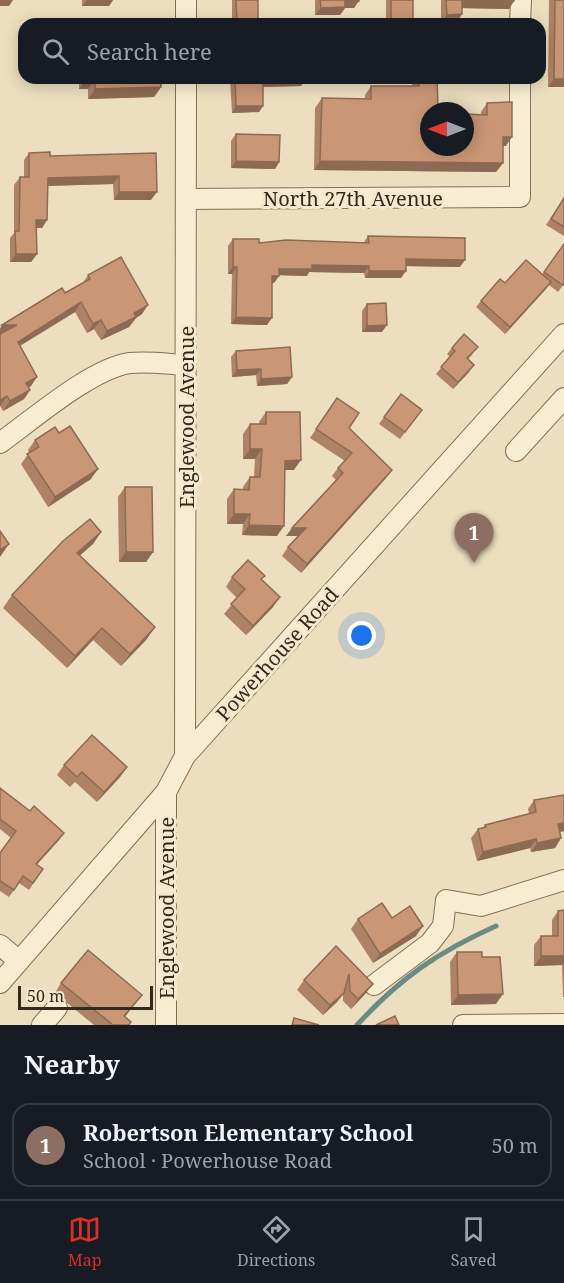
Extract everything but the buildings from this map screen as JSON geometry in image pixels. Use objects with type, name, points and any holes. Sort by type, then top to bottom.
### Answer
[{"type":"street","points":[[186,0],[186,18]]},
{"type":"street","points":[[520,18],[521,0]]},
{"type":"street","name":"Englewood Avenue","points":[[186,84],[186,756]]},
{"type":"street","name":"North 27th Avenue","points":[[186,199],[520,197],[520,84]]},
{"type":"street","name":"Powerhouse Road","points":[[0,982],[166,792],[186,756],[564,334]]},
{"type":"street","points":[[0,443],[56,402],[107,370],[130,363],[186,365]]},
{"type":"street","points":[[516,451],[564,398]]},
{"type":"street","name":"Englewood Avenue","points":[[166,792],[166,1025]]},
{"type":"street","points":[[374,985],[430,943],[442,926],[446,900],[481,906],[564,880]]},
{"type":"street","points":[[0,945],[19,961]]},
{"type":"street","points":[[42,1025],[57,1008]]},
{"type":"street","points":[[463,1025],[564,1024]]},
{"type":"waterway","points":[[357,1025],[389,993],[421,968],[438,956],[496,926]]},
{"type":"place","name":"Robertson Elementary School","points":[[474,563]]}]
